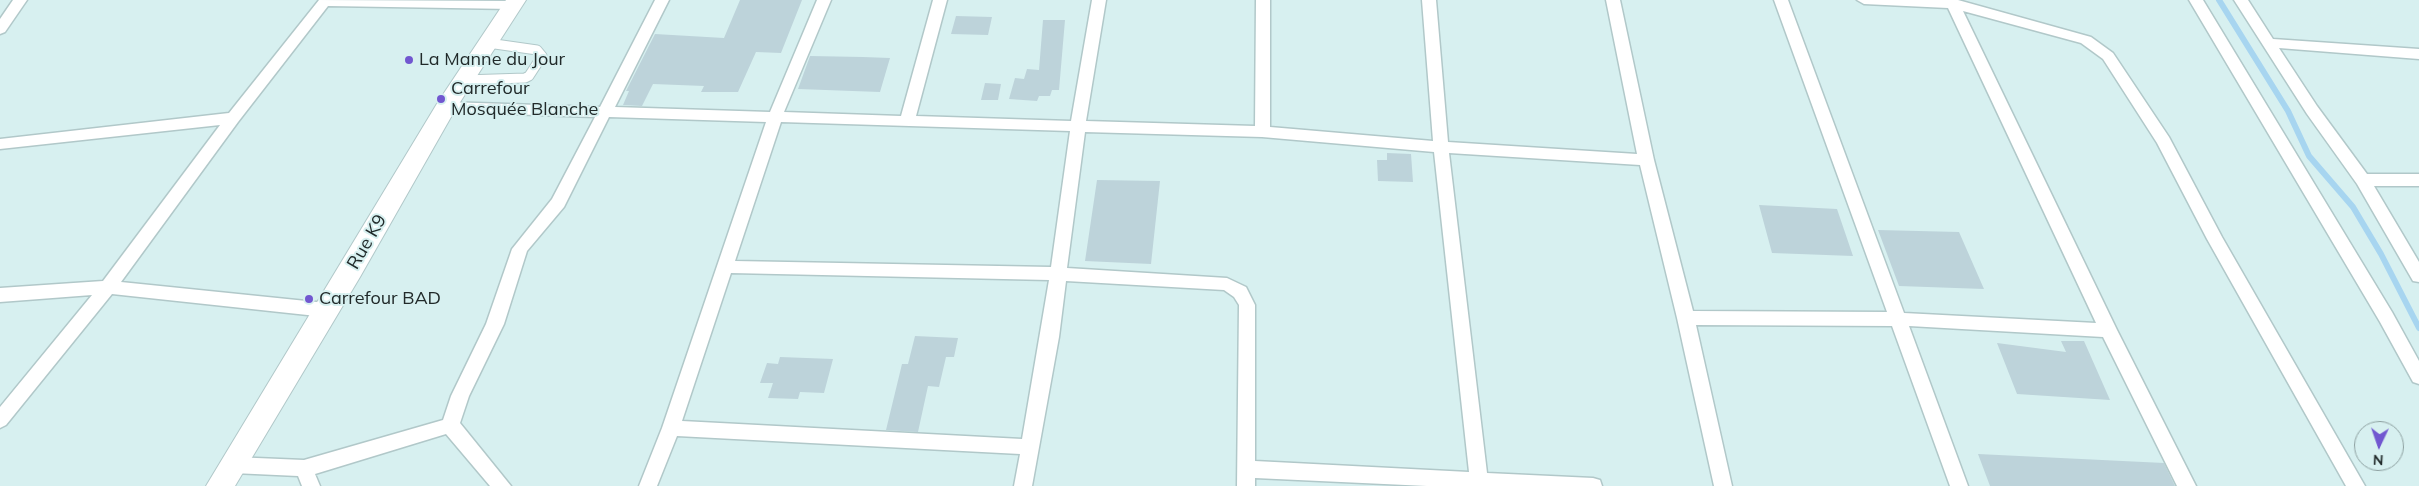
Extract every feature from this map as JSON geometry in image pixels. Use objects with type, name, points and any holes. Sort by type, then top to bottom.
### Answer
[{"type":"street","points":[[0,30],[20,0]]},
{"type":"street","points":[[450,425],[460,396],[495,324],[520,249],[531,233],[558,203],[662,0]]},
{"type":"street","points":[[648,486],[671,428],[775,117],[824,0]]},
{"type":"street","points":[[907,121],[940,0]]},
{"type":"street","points":[[1023,486],[1050,337],[1078,126],[1099,0]]},
{"type":"street","points":[[1262,132],[1263,0]]},
{"type":"street","points":[[1429,0],[1441,147],[1479,480]]},
{"type":"street","points":[[1612,0],[1646,160],[1686,318],[1723,486]]},
{"type":"street","points":[[1780,0],[1960,486]]},
{"type":"street","points":[[1864,0],[1952,2],[2086,40],[2108,56],[2164,141],[2215,239],[2356,486]]},
{"type":"street","points":[[2196,0],[2386,317],[2419,377]]},
{"type":"street","points":[[2241,0],[2312,110],[2363,180],[2419,276]]},
{"type":"street","points":[[0,420],[108,287],[233,118],[325,1],[514,3]]},
{"type":"street","points":[[1952,2],[2108,330],[2187,486]]},
{"type":"street","name":"Rue K9","points":[[220,486],[446,107],[514,3]]},
{"type":"street","points":[[2270,43],[2419,54]]},
{"type":"street","points":[[446,107],[1262,132],[1441,147],[1646,160]]},
{"type":"street","points":[[0,144],[233,118]]},
{"type":"street","points":[[2363,180],[2419,180]]},
{"type":"street","points":[[725,267],[1058,274],[1227,284],[1240,292],[1248,304],[1246,478],[1479,480],[1593,486]]},
{"type":"street","points":[[0,295],[108,287],[326,310]]},
{"type":"street","points":[[1686,318],[1897,319],[2108,330]]},
{"type":"street","points":[[233,465],[304,468],[327,463],[450,425]]},
{"type":"street","points":[[450,425],[502,486]]},
{"type":"street","points":[[671,428],[1031,447]]},
{"type":"street","points":[[304,468],[311,486]]},
{"type":"lane","points":[[464,80],[525,78],[542,56],[537,50],[488,43]]},
{"type":"building","points":[[740,0],[802,0],[781,53],[756,52],[738,92],[701,92],[704,86],[653,84],[642,106],[623,105],[629,91],[626,91],[655,34],[724,38]]},
{"type":"building","points":[[956,16],[992,17],[988,35],[951,34]]},
{"type":"building","points":[[1043,20],[1065,20],[1059,90],[1052,90],[1050,96],[1039,96],[1037,101],[1009,99],[1015,78],[1024,79],[1027,69],[1039,70]]},
{"type":"building","points":[[810,56],[890,58],[880,92],[798,89]]},
{"type":"building","points":[[985,83],[1001,84],[998,100],[981,100]]},
{"type":"building","points":[[1387,153],[1411,154],[1413,182],[1378,181],[1377,160],[1387,160]]},
{"type":"building","points":[[1097,180],[1160,181],[1151,264],[1085,261]]},
{"type":"building","points":[[1759,205],[1837,209],[1853,256],[1772,253]]},
{"type":"building","points":[[1878,230],[1959,232],[1984,289],[1899,286]]},
{"type":"building","points":[[915,336],[958,338],[954,357],[946,357],[939,387],[928,386],[918,432],[886,430],[902,364],[908,364]]},
{"type":"building","points":[[2061,341],[2084,341],[2110,400],[2017,394],[1997,343],[2066,352]]},
{"type":"building","points":[[780,357],[833,359],[824,393],[800,392],[798,399],[768,398],[773,383],[760,383],[767,363],[778,364]]},
{"type":"building","points":[[1978,454],[2164,463],[2175,486],[1990,486]]},
{"type":"waterway","points":[[2219,0],[2288,111],[2309,156],[2353,207],[2381,254],[2419,328]]},
{"type":"place","name":"La Manne du Jour","points":[[409,60]]},
{"type":"place","name":"Carrefour Mosquée Blanche","points":[[441,99]]},
{"type":"place","name":"Carrefour BAD","points":[[309,299]]}]
